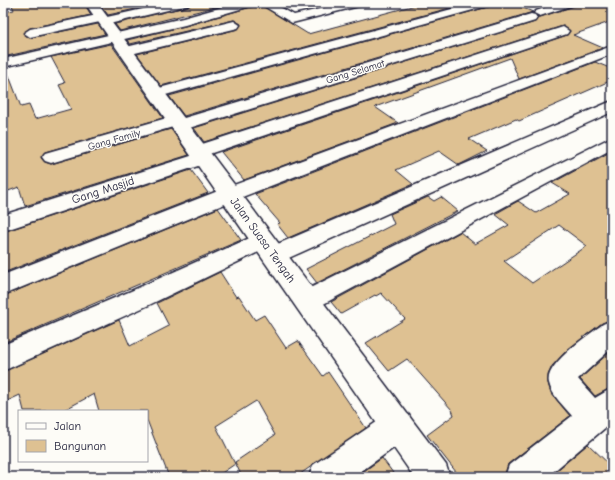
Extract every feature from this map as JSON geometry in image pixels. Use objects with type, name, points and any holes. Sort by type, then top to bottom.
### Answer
[{"type":"street","points":[[3,63],[108,26],[185,3]]},
{"type":"street","points":[[30,33],[185,21],[250,3]]},
{"type":"street","points":[[265,3],[293,19],[359,3]]},
{"type":"street","points":[[157,93],[487,3]]},
{"type":"street","name":"Gang Selamat","points":[[179,123],[536,16],[569,3]]},
{"type":"street","points":[[108,26],[234,25]]},
{"type":"street","name":"Jalan Suasa Tengah","points":[[108,26],[434,477]]},
{"type":"street","name":"Gang Masjid","points":[[3,223],[201,154],[563,32]]},
{"type":"street","points":[[3,285],[230,194],[609,51]]},
{"type":"street","points":[[3,358],[140,298],[269,247],[612,106]]},
{"type":"street","name":"Gang Family","points":[[51,157],[179,123]]},
{"type":"street","points":[[307,301],[612,142]]},
{"type":"street","points":[[521,477],[603,411],[563,384],[562,378],[565,372],[612,332]]},
{"type":"street","points":[[325,477],[398,426]]},
{"type":"building","points":[[11,3],[84,3],[91,15],[30,28],[23,33],[29,38],[98,24],[105,34],[3,57],[3,12],[14,10]]},
{"type":"building","points":[[99,3],[163,3],[108,15]]},
{"type":"building","points":[[192,3],[231,3],[120,31],[115,24],[189,6]]},
{"type":"building","points":[[258,3],[308,34],[423,3],[468,3],[161,86],[137,54],[238,29],[241,24],[234,20],[130,44],[127,40],[185,26],[254,6]]},
{"type":"building","points":[[494,3],[511,3],[533,12],[184,116],[169,96],[491,6]]},
{"type":"building","points":[[584,3],[612,3],[612,21],[573,35],[603,48],[519,79],[510,58],[375,107],[398,123],[244,180],[221,152],[567,35],[570,31],[563,26],[204,142],[194,128],[535,22],[538,17]]},
{"type":"building","points":[[111,44],[163,118],[45,152],[41,158],[45,162],[51,164],[171,129],[189,155],[25,206],[19,187],[3,193],[3,68],[6,68],[21,107],[29,105],[35,119],[71,109],[59,85],[65,83],[51,57]]},
{"type":"building","points":[[595,62],[612,69],[612,80],[519,121],[516,119],[469,139],[487,151],[459,165],[439,151],[396,170],[413,184],[288,238],[277,224],[280,223],[255,194]]},
{"type":"building","points":[[612,151],[612,319],[602,323],[568,349],[552,366],[548,375],[548,383],[551,393],[570,416],[508,464],[504,477],[460,477],[427,435],[454,415],[452,410],[407,359],[389,371],[366,343],[405,319],[381,293],[341,314],[331,302],[460,232],[475,244],[509,225],[495,214],[518,201],[536,213],[570,194],[552,183]],"holes":[[[559,225],[587,246],[532,283],[504,261]]]},
{"type":"building","points":[[191,170],[208,193],[3,273],[3,232]]},
{"type":"building","points":[[428,197],[434,201],[441,197],[458,211],[317,283],[306,269],[394,224],[390,214]]},
{"type":"building","points":[[218,208],[241,240],[3,343],[3,296]]},
{"type":"building","points":[[220,272],[236,297],[239,296],[255,320],[264,315],[286,348],[298,341],[323,376],[328,372],[366,428],[296,477],[242,477],[235,462],[275,435],[256,401],[216,426],[235,464],[216,477],[169,477],[148,423],[148,410],[99,410],[94,394],[64,410],[24,410],[20,395],[3,403],[3,372],[119,320],[130,346],[169,326],[157,303]]},
{"type":"building","points":[[612,350],[612,387],[595,396],[580,379]]},
{"type":"building","points":[[588,444],[612,467],[612,477],[549,477]]},
{"type":"building","points":[[382,458],[396,477],[356,477]]}]
